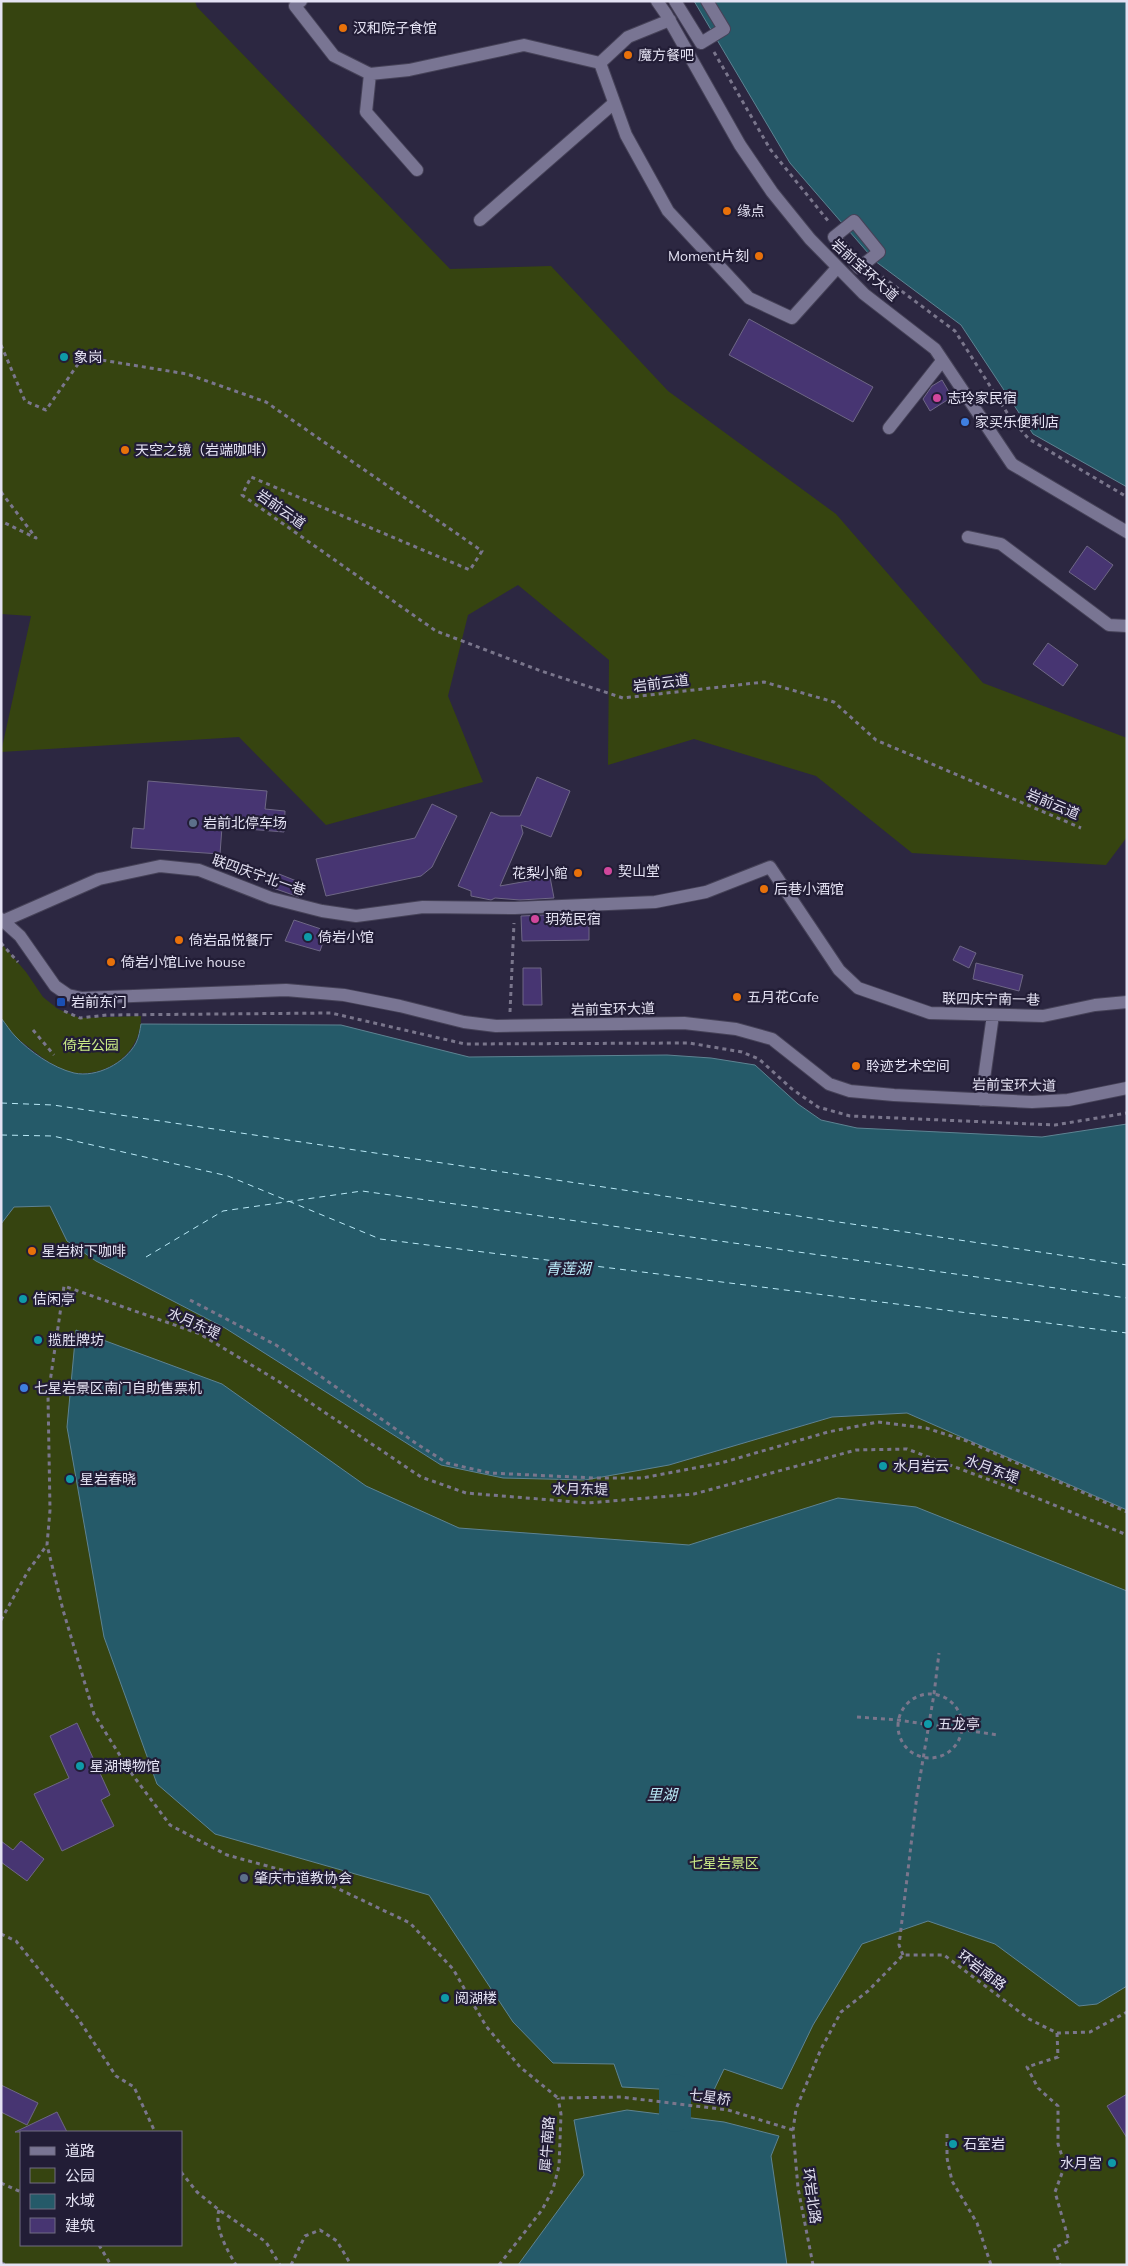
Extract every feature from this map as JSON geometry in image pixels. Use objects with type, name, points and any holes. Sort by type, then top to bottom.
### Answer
[{"type":"street","points":[[300,1],[295,6],[334,56],[370,74],[409,70],[524,45],[600,64]]},
{"type":"street","name":"岩前宝环大道","points":[[657,1],[670,20],[740,145],[772,192],[810,239],[864,294],[935,349],[1012,464],[1127,532]]},
{"type":"street","points":[[675,1],[701,43],[724,29],[707,1]]},
{"type":"street","points":[[600,64],[628,36],[670,20]]},
{"type":"street","points":[[600,64],[626,135],[668,211],[749,298],[792,318],[838,268]]},
{"type":"street","points":[[370,74],[366,112],[417,170]]},
{"type":"street","points":[[480,220],[614,103]]},
{"type":"street","points":[[854,221],[879,252],[859,268],[834,237],[838,234],[854,221]]},
{"type":"street","points":[[889,428],[942,361]]},
{"type":"street","points":[[968,537],[1001,544],[1109,625],[1127,626]]},
{"type":"street","name":"联四庆宁北一巷","points":[[2,920],[99,879],[160,866],[199,870],[271,898],[322,911],[356,916],[424,908],[515,908],[655,902],[706,892],[770,867]]},
{"type":"street","name":"联四庆宁南一巷","points":[[770,867],[839,970],[858,988],[930,1013],[1043,1016],[1094,1005],[1127,1002]]},
{"type":"street","name":"岩前宝环大道","points":[[2,920],[20,936],[55,986],[68,995],[82,998],[286,990],[344,996],[400,1006],[464,1022],[510,1025],[684,1023],[736,1029],[772,1039],[829,1084],[850,1091],[1032,1102],[1068,1100],[1127,1088]]},
{"type":"street","points":[[981,1100],[993,1015]]},
{"type":"path","points":[[707,39],[770,149],[838,234]]},
{"type":"path","points":[[865,263],[955,331],[1011,418],[1029,439],[1127,497]]},
{"type":"path","name":"岩前云道","points":[[1,345],[25,401],[46,410],[83,357],[186,374],[266,402],[482,551],[470,570],[252,477],[242,495],[436,631],[541,671],[622,698],[764,682],[834,702],[876,740],[1082,828]]},
{"type":"path","points":[[1,492],[36,538],[1,521]]},
{"type":"path","points":[[510,1025],[515,908]]},
{"type":"path","points":[[1,943],[20,965]]},
{"type":"path","points":[[58,1009],[80,1018],[331,1013],[465,1044],[689,1043],[742,1052],[759,1060],[792,1089],[818,1107],[850,1116],[1055,1124],[1127,1113]]},
{"type":"path","points":[[33,1030],[54,1055]]},
{"type":"path","name":"水月东堤","points":[[47,1545],[50,1510],[48,1396],[64,1286],[200,1334],[278,1381],[421,1477],[466,1494],[588,1503],[694,1494],[856,1450],[907,1449],[1027,1494],[1127,1535]]},
{"type":"path","points":[[190,1300],[276,1345],[447,1463],[490,1472],[594,1478],[642,1478],[721,1464],[828,1432],[878,1422],[926,1428],[967,1441],[1127,1512]]},
{"type":"path","points":[[1,1620],[28,1571],[47,1545]]},
{"type":"path","points":[[47,1545],[63,1610],[94,1714],[129,1770],[170,1825],[227,1855],[322,1881],[410,1922],[453,1969],[492,2033],[520,2066],[558,2098]]},
{"type":"path","points":[[793,2130],[796,2109],[821,2049],[841,2012],[868,1991],[903,1955],[899,1945],[923,1757],[939,1653]]},
{"type":"path","points":[[924,1694],[934,1694],[944,1696],[959,1710],[962,1730],[953,1749],[944,1755],[934,1758],[923,1757],[906,1748],[901,1739],[898,1720],[901,1711],[911,1700],[924,1694]]},
{"type":"path","points":[[857,1717],[898,1720],[998,1735]]},
{"type":"path","points":[[1,1934],[16,1941],[77,2016],[116,2076],[134,2087],[155,2131]]},
{"type":"path","name":"环岩南路","points":[[903,1955],[944,1955],[1029,2019],[1057,2033],[1090,2032],[1127,2012]]},
{"type":"path","points":[[1057,2033],[1058,2057],[1027,2067],[1038,2088],[1058,2106],[1058,2144],[1065,2164],[1055,2192],[1069,2241],[1054,2248],[1060,2265]]},
{"type":"path","name":"七星桥","points":[[558,2098],[621,2098],[728,2110],[793,2130]]},
{"type":"path","name":"犀牛南路","points":[[499,2265],[542,2210],[553,2189],[559,2158],[561,2114],[558,2098]]},
{"type":"path","name":"环岩北路","points":[[793,2130],[798,2188],[813,2265]]},
{"type":"path","points":[[947,2134],[947,2158],[952,2181],[977,2223],[991,2265]]},
{"type":"path","points":[[182,2173],[197,2192],[219,2210],[266,2242],[280,2265]]},
{"type":"path","points":[[1,2183],[20,2192]]},
{"type":"path","points":[[219,2210],[216,2220],[236,2265]]},
{"type":"path","points":[[290,2265],[304,2236],[320,2230],[336,2241],[351,2265]]},
{"type":"path","points":[[99,2246],[110,2265]]},
{"type":"path","points":[[1,2263],[6,2265]]},
{"type":"green space","points":[[1,1],[195,1],[197,7],[450,269],[551,266],[668,391],[836,514],[983,683],[1127,738],[1127,837],[1106,865],[912,853],[816,776],[694,739],[608,765],[609,660],[518,585],[468,615],[448,696],[483,782],[326,825],[239,737],[1,752],[31,616],[1,614]]},
{"type":"green space","name":"倚岩公园","points":[[1,943],[26,972],[43,997],[58,1009],[80,1018],[141,1016],[140,1029],[130,1050],[112,1066],[88,1073],[75,1073],[62,1069],[37,1054],[7,1028],[2,1020]]},
{"type":"green space","name":"七星岩景区","points":[[50,1206],[67,1241],[96,1261],[225,1328],[441,1465],[669,1465],[832,1417],[907,1413],[1127,1510],[1127,2265],[1,2265],[1,1224],[14,1207]]},
{"type":"water","points":[[694,1],[1127,1],[1127,487],[1033,434],[961,325],[875,261],[790,163]]},
{"type":"water","name":"青莲湖","points":[[1,1018],[11,1032],[34,1053],[66,1071],[83,1074],[101,1071],[118,1063],[125,1057],[136,1043],[141,1024],[341,1025],[469,1057],[667,1055],[711,1058],[755,1065],[798,1104],[821,1120],[857,1128],[1042,1137],[1127,1124],[1127,1510],[907,1413],[832,1417],[669,1465],[585,1480],[503,1478],[441,1465],[225,1328],[96,1261],[67,1241],[50,1206],[14,1207],[1,1224]]},
{"type":"water","name":"里湖","points":[[76,1330],[222,1384],[366,1486],[459,1528],[689,1545],[838,1498],[916,1507],[1127,1591],[1127,1986],[1097,2004],[1079,2006],[995,1944],[928,1921],[862,1944],[813,2025],[782,2089],[724,2069],[713,2092],[622,2087],[614,2064],[553,2063],[513,2022],[429,1895],[215,1834],[157,1784],[104,1637],[67,1427]]},
{"type":"water","points":[[627,2110],[724,2122],[779,2136],[771,2156],[787,2265],[518,2265],[584,2175],[574,2120]]},
{"type":"building","points":[[749,319],[873,387],[853,422],[729,355]]},
{"type":"building","name":"志玲家民宿","points":[[942,380],[952,397],[930,411],[923,399],[932,386]]},
{"type":"building","points":[[1087,546],[1113,565],[1095,590],[1069,572]]},
{"type":"building","points":[[1048,643],[1078,665],[1063,686],[1033,664]]},
{"type":"building","points":[[537,777],[570,791],[551,837],[521,825],[523,833],[500,886],[550,877],[554,898],[520,900],[495,898],[491,900],[471,896],[471,891],[458,886],[491,812],[500,816],[520,816]]},
{"type":"building","points":[[148,781],[267,791],[265,809],[285,811],[284,832],[222,827],[220,854],[131,848],[133,828],[144,829]]},
{"type":"building","points":[[432,804],[457,816],[432,867],[421,876],[326,896],[316,859],[415,838]]},
{"type":"building","points":[[279,874],[304,884],[299,897],[273,888]]},
{"type":"building","points":[[589,913],[589,940],[522,941],[521,916]]},
{"type":"building","points":[[294,920],[327,931],[320,951],[285,941]]},
{"type":"building","points":[[960,946],[976,953],[969,968],[953,960]]},
{"type":"building","points":[[976,963],[1023,975],[1019,991],[973,979]]},
{"type":"building","points":[[523,968],[541,968],[542,1005],[523,1005]]},
{"type":"building","points":[[77,1723],[110,1795],[101,1800],[114,1826],[62,1851],[34,1794],[69,1778],[50,1736]]},
{"type":"building","points":[[1,1841],[13,1850],[21,1841],[44,1859],[27,1881],[1,1862]]},
{"type":"building","points":[[1,2085],[38,2103],[27,2125],[1,2112]]},
{"type":"building","points":[[1127,2094],[1127,2138],[1107,2106]]},
{"type":"building","points":[[57,2112],[66,2131],[20,2131],[15,2132]]},
{"type":"waterway","points":[[675,2090],[675,2116]]},
{"type":"ferry route","points":[[1,1103],[53,1105],[1127,1265]]},
{"type":"ferry route","points":[[1,1135],[53,1136],[228,1176],[380,1239],[1127,1333]]},
{"type":"ferry route","points":[[146,1257],[223,1211],[362,1191],[1127,1298]]},
{"type":"place","name":"汉和院子食馆","points":[[343,28]]},
{"type":"place","name":"魔方餐吧","points":[[628,55]]},
{"type":"place","name":"缘点","points":[[727,211]]},
{"type":"place","name":"Moment片刻","points":[[759,256]]},
{"type":"place","name":"象岗","points":[[64,357]]},
{"type":"place","name":"志玲家民宿","points":[[937,398]]},
{"type":"place","name":"家买乐便利店","points":[[965,422]]},
{"type":"place","name":"天空之镜（岩端咖啡）","points":[[125,450]]},
{"type":"place","name":"岩前北停车场","points":[[193,823]]},
{"type":"place","name":"契山堂","points":[[608,871]]},
{"type":"place","name":"花梨小館","points":[[578,873]]},
{"type":"place","name":"后巷小酒馆","points":[[764,889]]},
{"type":"place","name":"玥苑民宿","points":[[535,919]]},
{"type":"place","name":"倚岩小馆","points":[[308,937]]},
{"type":"place","name":"倚岩品悦餐厅","points":[[179,940]]},
{"type":"place","name":"倚岩小馆Live house","points":[[111,962]]},
{"type":"place","name":"五月花Cafe","points":[[737,997]]},
{"type":"place","name":"岩前东门","points":[[61,1002]]},
{"type":"place","name":"聆迹艺术空间","points":[[856,1066]]},
{"type":"place","name":"星岩树下咖啡","points":[[32,1251]]},
{"type":"place","name":"佶闲亭","points":[[23,1299]]},
{"type":"place","name":"揽胜牌坊","points":[[38,1340]]},
{"type":"place","name":"七星岩景区南门自助售票机","points":[[24,1388]]},
{"type":"place","name":"水月岩云","points":[[883,1466]]},
{"type":"place","name":"星岩春晓","points":[[70,1479]]},
{"type":"place","name":"五龙亭","points":[[928,1724]]},
{"type":"place","name":"星湖博物馆","points":[[80,1766]]},
{"type":"place","name":"肇庆市道教协会","points":[[244,1878]]},
{"type":"place","name":"阅湖楼","points":[[445,1998]]},
{"type":"place","name":"石室岩","points":[[953,2144]]},
{"type":"place","name":"水月宮","points":[[1112,2163]]}]
